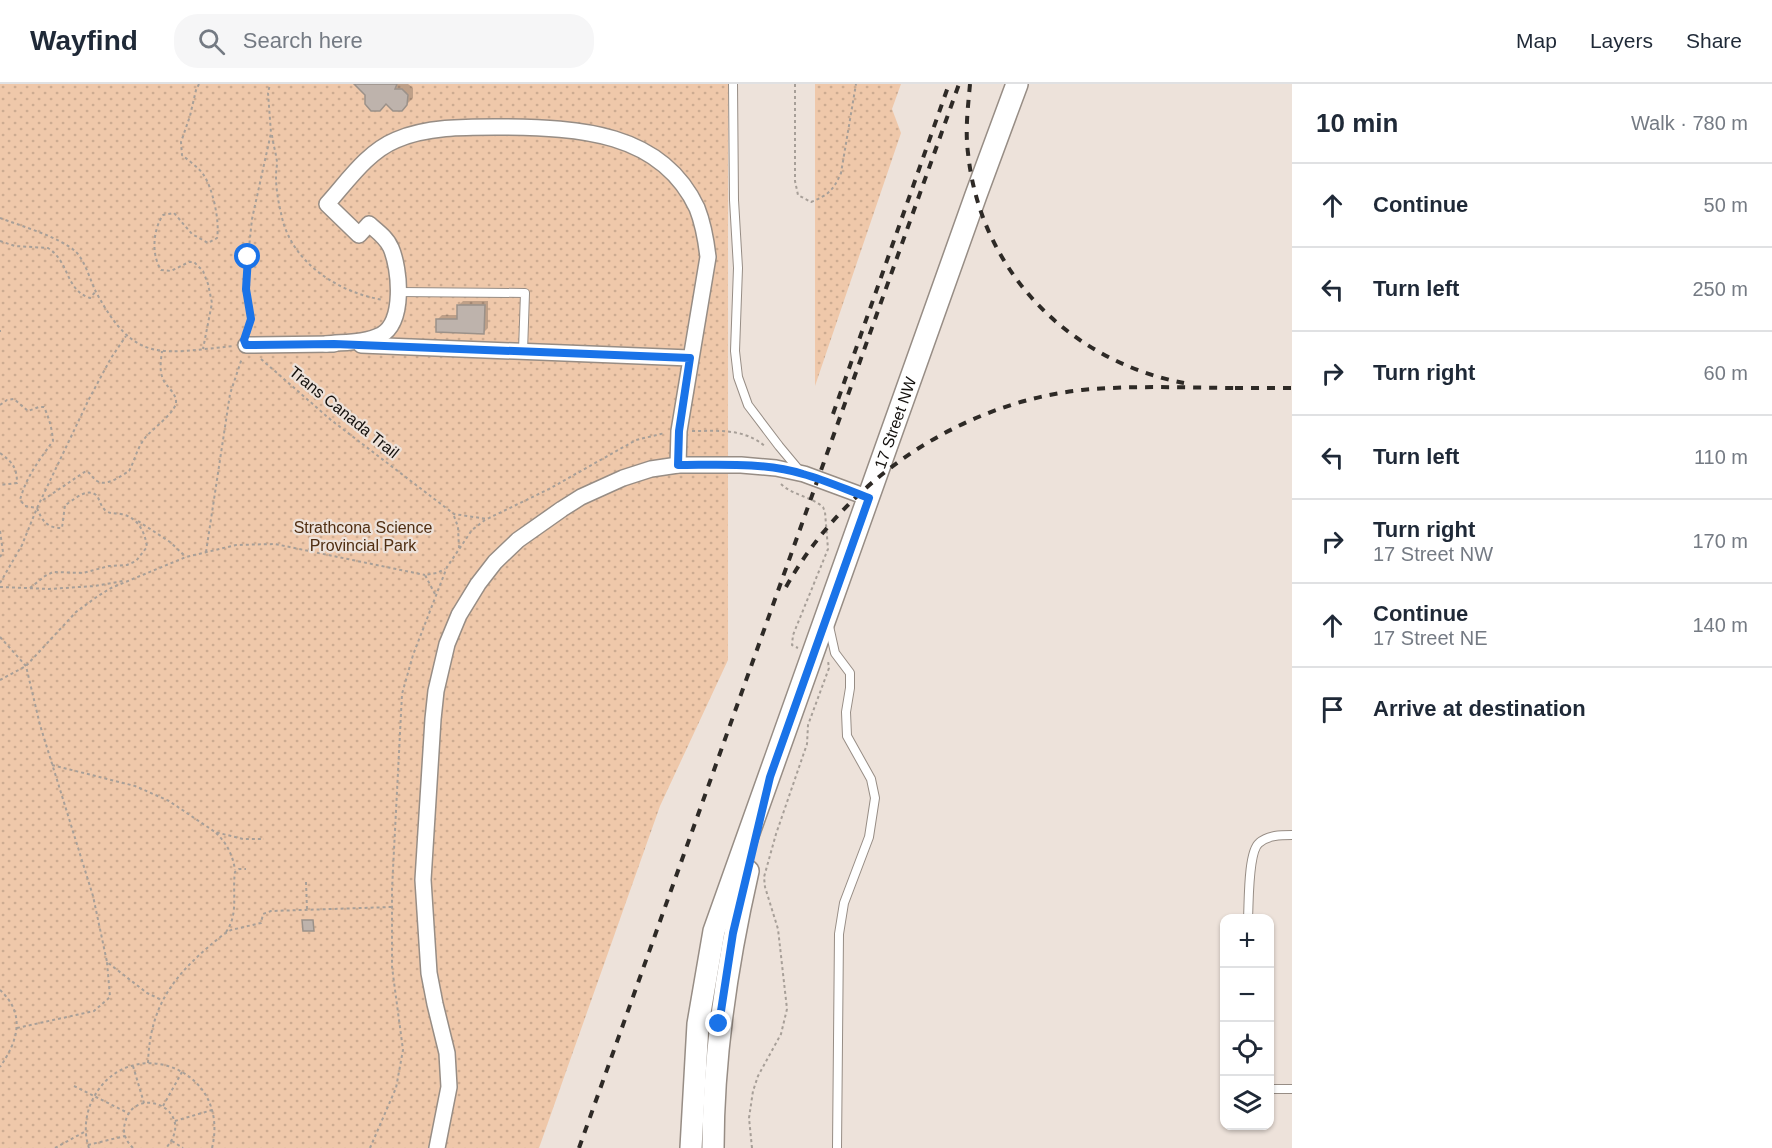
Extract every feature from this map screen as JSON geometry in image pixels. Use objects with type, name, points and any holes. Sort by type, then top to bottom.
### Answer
[{"type":"main road","name":"17 Street NW","points":[[691,1148],[698,1024],[714,931],[1017,84]]},
{"type":"main road","points":[[714,1145],[719,1024],[733,933],[770,777]]},
{"type":"street","points":[[326,344],[364,339],[382,334],[391,326],[398,297],[395,262],[391,247],[369,224],[359,235],[327,204],[369,157],[384,145],[398,138],[454,127],[587,131],[612,137],[644,151],[669,170],[681,183],[696,207],[704,230],[708,257],[679,431],[678,465]]},
{"type":"street","points":[[246,345],[326,344],[690,358]]},
{"type":"street","points":[[437,1148],[449,1087],[449,1067],[429,973],[423,880],[436,691],[447,644],[459,615],[478,584],[495,562],[518,540],[562,509],[602,487],[651,469],[678,465],[741,465],[776,468],[802,474],[869,498]]},
{"type":"lane","points":[[733,84],[734,200],[738,268],[735,351],[738,377],[748,405],[802,474]]},
{"type":"lane","points":[[398,297],[525,293],[523,351]]},
{"type":"lane","points":[[826,616],[835,653],[850,673],[846,712],[847,736],[871,779],[875,798],[869,837],[844,903],[838,934],[837,1148]]},
{"type":"lane","points":[[1248,914],[1253,857],[1257,844],[1266,838],[1281,835],[1292,836]]},
{"type":"lane","points":[[1274,1089],[1292,1089]]},
{"type":"path","points":[[199,84],[181,142],[182,155],[202,173],[210,186],[219,229],[217,238],[208,243],[192,234],[174,213],[163,215],[157,224],[154,240],[156,262],[161,270],[171,271],[189,262],[194,262],[203,270],[212,303],[203,349]]},
{"type":"path","points":[[270,84],[268,93],[271,133],[277,164],[276,175],[281,213],[296,250],[330,280],[352,292],[398,297]]},
{"type":"path","points":[[795,84],[795,181],[798,195],[811,202],[827,195],[841,173],[856,84]]},
{"type":"path","points":[[206,552],[231,394],[246,345],[244,340],[251,319],[246,289],[252,219],[271,133]]},
{"type":"path","points":[[0,218],[59,241],[77,253],[111,318],[126,336],[144,347],[162,351],[246,345]]},
{"type":"path","points":[[0,241],[15,246],[48,248],[60,260],[73,286],[80,294],[90,298],[96,291]]},
{"type":"path","points":[[0,583],[22,545],[89,399],[126,336]]},
{"type":"path","name":"Trans Canada Trail","points":[[246,345],[331,420],[454,514],[487,519]]},
{"type":"path","points":[[41,502],[86,471],[98,482],[103,483],[129,471],[140,446],[176,403],[175,396],[163,380],[162,351]]},
{"type":"path","points":[[0,405],[7,400],[14,399],[28,411],[44,407],[51,420],[50,429],[53,441],[45,449],[39,464],[29,476],[20,500],[25,506],[37,508]]},
{"type":"path","points":[[685,431],[729,431],[746,434],[770,451]]},
{"type":"path","points":[[370,1148],[396,1088],[403,1050],[392,967],[399,719],[405,677],[435,594],[447,567],[459,548],[472,530],[487,519],[549,489],[636,440],[672,432]]},
{"type":"path","points":[[0,453],[14,463],[17,471],[17,483],[0,485]]},
{"type":"path","points":[[779,482],[789,490],[820,504],[825,512],[828,549],[793,635],[792,645],[800,648]]},
{"type":"path","points":[[37,508],[44,523],[62,528],[65,505],[80,495],[90,493],[96,495],[106,511],[136,520],[170,542],[186,557]]},
{"type":"path","points":[[454,514],[458,527],[459,548]]},
{"type":"path","points":[[30,588],[53,572],[83,573],[109,566],[127,565],[136,561],[147,547],[147,540],[136,520]]},
{"type":"path","points":[[0,531],[3,552],[0,557]]},
{"type":"path","points":[[0,680],[26,666],[76,612],[111,588],[186,557],[236,545],[275,544],[425,575],[437,573],[447,567]]},
{"type":"path","points":[[425,575],[435,594]]},
{"type":"path","points":[[0,587],[96,586],[129,580]]},
{"type":"path","points":[[0,637],[26,666],[40,725],[93,896],[107,962],[110,997],[94,1011],[17,1028]]},
{"type":"path","points":[[752,1148],[749,1118],[753,1090],[758,1076],[782,1034],[787,1009],[778,929],[764,877],[807,744],[808,725],[829,668],[827,659]]},
{"type":"path","points":[[52,765],[135,786],[169,801],[214,831],[229,851],[235,872],[234,911],[231,924],[224,934]]},
{"type":"path","points":[[214,831],[243,838],[264,838]]},
{"type":"path","points":[[235,872],[239,869],[246,869]]},
{"type":"path","points":[[306,882],[307,910]]},
{"type":"path","points":[[148,1064],[148,1045],[162,1000],[185,968],[224,934],[231,930],[261,923],[261,917],[267,912],[392,907]]},
{"type":"path","points":[[107,962],[147,993],[162,1000]]},
{"type":"path","points":[[0,990],[15,1012],[17,1028],[16,1038],[0,1067]]},
{"type":"path","points":[[125,1136],[89,1146],[86,1131],[89,1107],[94,1097],[104,1083],[117,1073],[133,1066],[166,1065],[183,1072],[202,1088],[213,1110],[215,1130],[212,1148]]},
{"type":"path","points":[[133,1066],[144,1103]]},
{"type":"path","points":[[163,1106],[183,1072]]},
{"type":"path","points":[[74,1086],[129,1113]]},
{"type":"path","points":[[133,1148],[125,1136],[125,1120],[138,1105],[150,1102],[163,1106],[175,1121],[176,1128],[172,1142],[166,1148]]},
{"type":"path","points":[[175,1121],[213,1110]]},
{"type":"path","points":[[55,1148],[86,1131]]},
{"type":"path","points":[[172,1142],[183,1148]]},
{"type":"green space","name":"Strathcona Science Provincial Park","points":[[0,84],[728,84],[728,660],[660,806],[539,1148],[0,1148]]},
{"type":"green space","points":[[815,84],[901,84],[892,109],[901,133],[815,386]]},
{"type":"building","points":[[354,84],[397,84],[395,89],[402,89],[408,95],[407,105],[402,111],[393,111],[386,104],[380,111],[371,111],[365,104],[365,95]]},
{"type":"building","points":[[457,305],[485,305],[484,334],[436,332],[436,319],[457,319]]},
{"type":"building","points":[[302,920],[313,920],[314,931],[303,931]]},
{"type":"railway","points":[[833,414],[949,84]]},
{"type":"railway","points":[[579,1148],[959,84]]},
{"type":"railway","points":[[970,84],[967,144],[976,196],[991,236],[1011,272],[1037,304],[1068,332],[1103,354],[1142,372],[1184,383]]},
{"type":"railway","points":[[786,587],[811,549],[840,513],[873,482],[910,454],[950,430],[993,411],[1037,398],[1102,388],[1241,388]]},
{"type":"railway","points":[[1235,388],[1292,388]]},
{"type":"route","points":[[248,257],[246,289],[251,319],[244,340],[246,345],[334,344],[690,358],[679,431],[678,465],[741,465],[776,468],[804,474],[869,498],[770,777],[733,933],[719,1024]]}]
